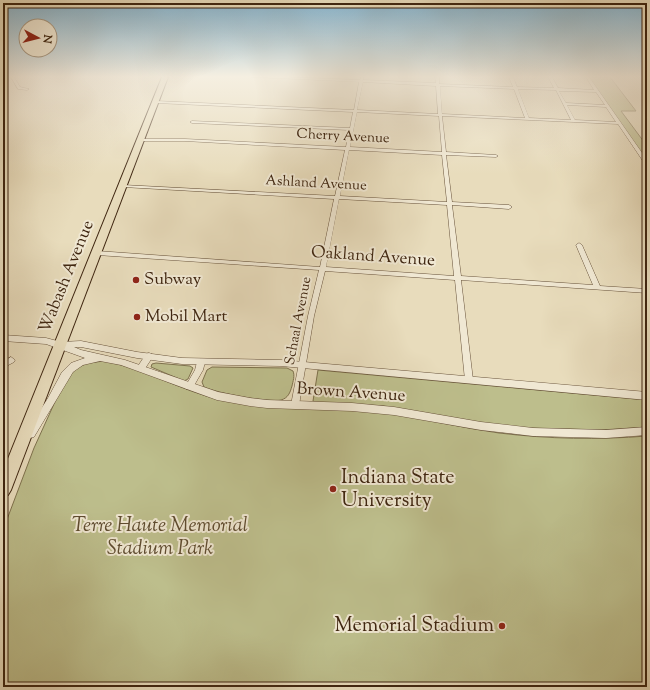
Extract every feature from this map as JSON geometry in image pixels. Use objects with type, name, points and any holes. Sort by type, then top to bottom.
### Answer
[{"type":"main road","name":"Wabash Avenue","points":[[3,490],[153,109]]},
{"type":"street","points":[[315,109],[619,123]]},
{"type":"street","points":[[440,109],[449,204],[469,380]]},
{"type":"street","points":[[524,109],[528,119]]},
{"type":"street","points":[[568,109],[574,121]]},
{"type":"street","points":[[608,109],[647,164]]},
{"type":"street","name":"Schaal Avenue","points":[[295,405],[311,316],[323,268],[350,128],[355,111]]},
{"type":"street","points":[[192,122],[350,128]]},
{"type":"street","name":"Cherry Avenue","points":[[141,140],[185,140],[496,156]]},
{"type":"street","name":"Ashland Avenue","points":[[123,186],[509,207]]},
{"type":"street","points":[[579,245],[597,287]]},
{"type":"street","name":"Oakland Avenue","points":[[97,253],[647,291]]},
{"type":"street","name":"Brown Avenue","points":[[3,338],[46,341],[60,344],[81,344],[149,356],[201,362],[303,365],[647,396]]},
{"type":"street","name":"Brown Avenue","points":[[60,344],[79,353],[103,357],[141,368],[189,387],[217,396],[250,402],[352,407],[394,411],[481,426],[533,432],[606,434],[647,431]]},
{"type":"street","points":[[141,368],[149,356]]},
{"type":"street","points":[[18,452],[54,397],[66,372],[70,368],[83,362],[103,357]]},
{"type":"street","points":[[3,365],[11,360]]},
{"type":"street","points":[[189,387],[199,370],[201,362]]},
{"type":"green space","points":[[609,109],[635,109],[636,111],[621,111],[647,146],[647,163]]},
{"type":"green space","name":"Terre Haute Memorial Stadium Park","points":[[104,361],[134,369],[206,396],[242,404],[283,408],[386,413],[485,431],[536,437],[610,438],[647,436],[647,687],[3,687],[3,530],[34,448],[64,382],[72,371],[81,366],[88,363]]},
{"type":"green space","points":[[156,363],[190,366],[193,368],[188,379],[184,381],[151,367],[152,364]]},
{"type":"green space","points":[[212,367],[287,368],[293,371],[294,378],[287,397],[274,401],[254,399],[204,387],[202,382],[207,370]]},
{"type":"green space","points":[[318,370],[647,400],[647,427],[601,430],[522,428],[469,421],[383,406],[315,402],[313,401]]},
{"type":"place","name":"Subway","points":[[136,280]]},
{"type":"place","name":"Mobil Mart","points":[[137,317]]},
{"type":"place","name":"Indiana State University","points":[[333,489]]},
{"type":"place","name":"Memorial Stadium","points":[[502,626]]}]
